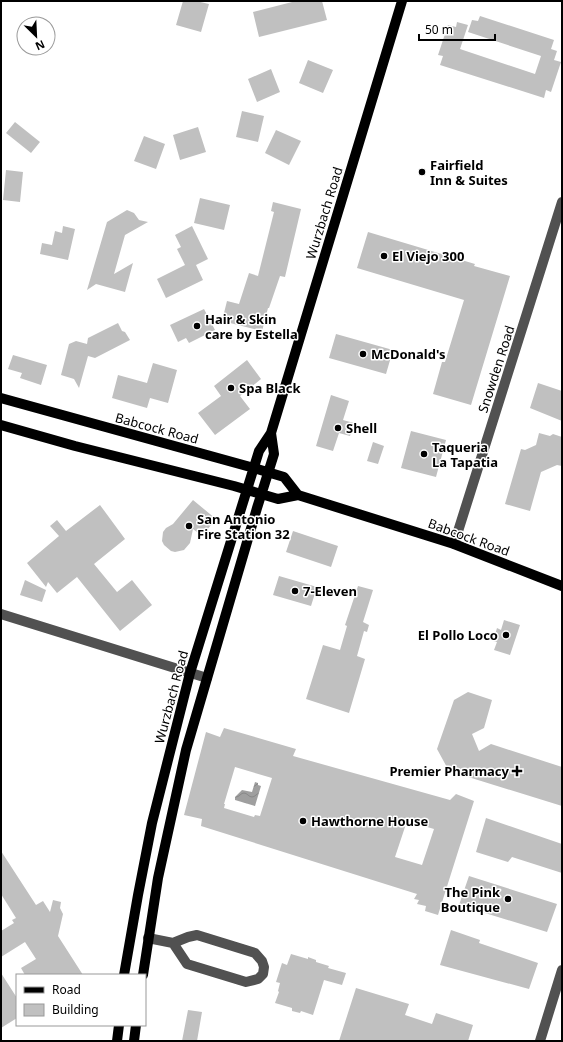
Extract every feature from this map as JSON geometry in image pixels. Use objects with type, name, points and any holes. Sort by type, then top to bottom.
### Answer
[{"type":"main road","name":"Wurzbach Road","points":[[124,974],[152,823],[190,673],[259,451],[271,433],[402,1]]},
{"type":"main road","name":"Babcock Road","points":[[1,398],[269,472],[284,477],[298,495]]},
{"type":"main road","name":"Babcock Road","points":[[1,425],[261,495],[278,499],[298,495],[454,544],[562,586]]},
{"type":"main road","name":"Wurzbach Road","points":[[143,974],[158,878],[186,750],[274,454],[271,433]]},
{"type":"main road","points":[[117,1041],[119,1026]]},
{"type":"main road","points":[[134,1041],[136,1026]]},
{"type":"street","name":"Snowden Road","points":[[454,544],[562,202]]},
{"type":"street","points":[[1,614],[207,678]]},
{"type":"street","points":[[148,938],[173,943],[197,935],[255,953],[262,961],[264,967],[262,974],[258,979],[246,982],[187,964],[173,943]]},
{"type":"street","points":[[540,1041],[562,970]]},
{"type":"water","points":[[255,782],[261,786],[255,806],[235,800],[235,797],[242,790],[252,792]]},
{"type":"building","points":[[183,1],[196,1],[209,4],[201,32],[176,25]]},
{"type":"building","points":[[296,1],[322,1],[327,20],[259,37],[253,12]]},
{"type":"building","points":[[480,16],[554,40],[551,49],[557,51],[554,60],[561,62],[551,92],[546,90],[544,98],[440,65],[443,56],[438,55],[448,25],[456,27],[457,22],[468,25],[460,49],[535,74],[541,56],[468,32],[472,20],[478,21]]},
{"type":"building","points":[[308,60],[333,70],[323,93],[299,83]]},
{"type":"building","points":[[271,69],[280,92],[257,102],[248,79]]},
{"type":"building","points":[[242,111],[264,116],[258,142],[236,137]]},
{"type":"building","points":[[15,122],[40,142],[31,153],[6,133]]},
{"type":"building","points":[[198,127],[206,152],[180,160],[173,135]]},
{"type":"building","points":[[276,130],[301,141],[289,165],[265,153]]},
{"type":"building","points":[[144,136],[165,144],[156,169],[134,161]]},
{"type":"building","points":[[6,170],[23,172],[20,202],[3,200]]},
{"type":"building","points":[[200,198],[230,205],[224,230],[194,223]]},
{"type":"building","points":[[273,202],[301,209],[285,277],[280,276],[268,308],[262,331],[222,321],[227,301],[239,304],[249,273],[258,276],[274,212],[271,211]]},
{"type":"building","points":[[127,210],[134,213],[139,220],[148,222],[125,235],[114,274],[133,263],[125,292],[96,284],[87,290],[107,222]]},
{"type":"building","points":[[63,226],[75,229],[68,260],[40,254],[42,243],[52,245],[55,231],[62,233]]},
{"type":"building","points":[[192,226],[208,259],[196,265],[203,280],[166,298],[157,279],[185,265],[177,249],[181,247],[175,235]]},
{"type":"building","points":[[368,232],[510,276],[471,405],[433,394],[442,362],[445,362],[464,300],[357,268]]},
{"type":"building","points":[[204,309],[215,330],[189,343],[186,338],[178,342],[170,325]]},
{"type":"building","points":[[118,323],[122,331],[125,332],[130,340],[95,358],[88,356],[79,388],[74,379],[61,375],[69,344],[76,341],[87,344],[88,338]]},
{"type":"building","points":[[336,334],[393,350],[386,374],[329,358]]},
{"type":"building","points":[[13,355],[47,365],[41,385],[20,378],[22,373],[8,369]]},
{"type":"building","points":[[247,360],[261,379],[240,396],[250,409],[215,435],[198,413],[221,396],[214,386]]},
{"type":"building","points":[[153,363],[177,370],[168,403],[150,398],[147,408],[112,398],[118,375],[147,383]]},
{"type":"building","points":[[538,383],[562,391],[562,421],[530,408]]},
{"type":"building","points":[[331,395],[349,401],[343,420],[354,423],[350,436],[339,433],[333,451],[316,446]]},
{"type":"building","name":"Taqueria La Tapatia","points":[[411,431],[446,440],[436,477],[401,468]]},
{"type":"building","points":[[539,433],[550,436],[553,434],[562,437],[562,466],[557,465],[541,472],[530,511],[505,504],[521,449],[525,450],[536,445]]},
{"type":"building","points":[[373,442],[384,446],[378,464],[367,461]]},
{"type":"building","name":"San Antonio Fire Station 32","points":[[193,500],[216,519],[202,536],[193,529],[190,543],[184,550],[175,552],[171,551],[162,541],[163,532],[166,528],[173,524]]},
{"type":"building","points":[[100,505],[125,539],[94,564],[117,592],[132,580],[152,605],[120,631],[77,577],[57,593],[48,582],[46,587],[27,563],[59,536],[50,526],[57,520],[66,531]]},
{"type":"building","points":[[293,531],[338,546],[331,567],[286,552]]},
{"type":"building","name":"7-Eleven","points":[[279,576],[317,587],[311,606],[273,595]]},
{"type":"building","points":[[25,580],[46,590],[42,602],[20,595]]},
{"type":"building","points":[[358,586],[373,590],[363,622],[369,625],[367,632],[364,631],[357,656],[365,659],[349,713],[306,699],[323,645],[340,650],[347,626],[345,625]]},
{"type":"building","name":"El Pollo Loco","points":[[504,620],[520,625],[510,655],[494,650],[497,642],[493,641],[497,628],[501,630]]},
{"type":"building","points":[[468,692],[492,700],[484,728],[472,734],[479,751],[491,744],[562,767],[562,806],[449,771],[437,749],[454,700]]},
{"type":"building","name":"Hawthorne House","points":[[224,728],[296,749],[293,756],[450,800],[456,794],[474,801],[438,915],[425,911],[426,906],[417,904],[419,900],[414,899],[417,894],[201,826],[202,819],[184,815],[206,732],[220,737]],"holes":[[[235,767],[272,778],[260,816],[255,815],[254,817],[224,808]],[[407,821],[434,829],[422,865],[395,857]]]},
{"type":"building","points":[[486,818],[562,844],[562,873],[512,857],[508,862],[476,852]]},
{"type":"building","points":[[1,851],[36,905],[43,901],[50,912],[53,900],[61,902],[60,908],[63,914],[58,936],[82,974],[24,974],[21,968],[36,959],[25,942],[1,957],[1,931],[14,923],[12,920],[16,918],[1,894]]},
{"type":"building","points":[[469,876],[557,904],[547,932],[459,905]]},
{"type":"building","points":[[451,930],[480,940],[479,943],[538,963],[529,989],[440,965]]},
{"type":"building","points":[[291,954],[308,959],[308,957],[316,960],[316,962],[329,966],[328,968],[346,973],[342,985],[324,980],[313,1015],[301,1011],[300,1013],[292,1011],[292,1008],[275,1003],[279,992],[280,983],[276,982],[282,963],[287,965]]},
{"type":"building","points":[[1,973],[16,996],[16,1019],[1,1028]]},
{"type":"building","points":[[356,988],[409,1004],[405,1015],[432,1024],[436,1013],[473,1025],[468,1041],[339,1041]]},
{"type":"building","points":[[188,1010],[202,1012],[197,1041],[182,1041]]},
{"type":"place","name":"Fairfield Inn & Suites","points":[[422,172]]},
{"type":"place","name":"El Viejo 300","points":[[384,256]]},
{"type":"place","name":"Hair & Skin care by Estella","points":[[197,326]]},
{"type":"place","name":"McDonald's","points":[[363,354]]},
{"type":"place","name":"Spa Black","points":[[231,388]]},
{"type":"place","name":"Shell","points":[[338,428]]},
{"type":"place","name":"Taqueria La Tapatia","points":[[424,454]]},
{"type":"place","name":"San Antonio Fire Station 32","points":[[189,526]]},
{"type":"place","name":"7-Eleven","points":[[295,591]]},
{"type":"place","name":"El Pollo Loco","points":[[506,635]]},
{"type":"place","name":"Premier Pharmacy","points":[[517,771]]},
{"type":"place","name":"Hawthorne House","points":[[303,821]]},
{"type":"place","name":"The Pink Boutique","points":[[508,899]]}]
